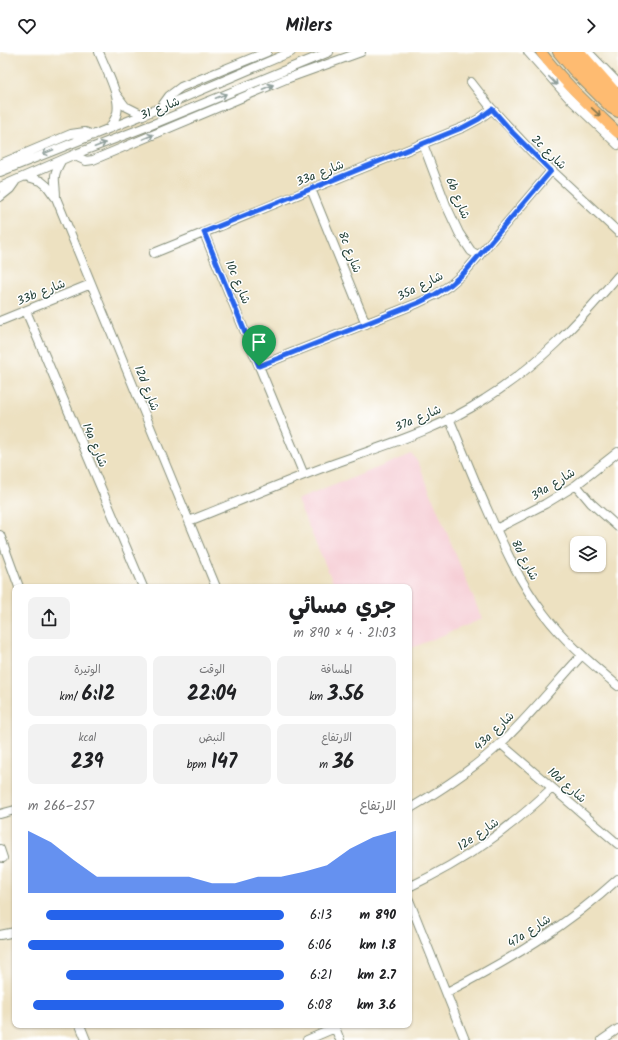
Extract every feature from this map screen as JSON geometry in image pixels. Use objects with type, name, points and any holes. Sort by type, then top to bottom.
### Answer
[{"type":"main road","points":[[535,52],[550,64]]},
{"type":"main road","points":[[541,52],[576,93],[618,132]]},
{"type":"main road","points":[[558,52],[573,70],[611,108],[618,112]]},
{"type":"main road","points":[[569,52],[618,104]]},
{"type":"main road","points":[[580,52],[618,95]]},
{"type":"street","points":[[99,52],[114,89],[118,108],[117,114],[110,128]]},
{"type":"street","points":[[161,106],[169,96],[181,87],[267,52]]},
{"type":"street","name":"شارع 31","points":[[0,172],[110,128],[291,52]]},
{"type":"street","name":"شارع 31","points":[[0,187],[73,155],[151,125],[329,52]]},
{"type":"street","points":[[73,155],[86,161],[92,160],[286,79],[361,52]]},
{"type":"street","points":[[528,52],[568,97],[618,145]]},
{"type":"street","points":[[588,52],[618,83]]},
{"type":"street","name":"2c شارع","points":[[471,82],[513,133],[551,171],[618,232]]},
{"type":"street","points":[[114,89],[125,106],[143,114]]},
{"type":"street","name":"33a شارع","points":[[154,253],[468,125],[492,109]]},
{"type":"street","points":[[0,164],[71,134],[85,132],[93,135]]},
{"type":"street","name":"6b شارع","points":[[423,144],[446,205],[459,233],[471,251],[479,256]]},
{"type":"street","name":"12d شارع","points":[[56,198],[54,178],[61,160]]},
{"type":"street","name":"35a شارع","points":[[259,366],[418,303],[450,285],[465,272],[551,171]]},
{"type":"street","name":"12d شارع","points":[[25,176],[41,181],[56,198],[215,584]]},
{"type":"street","points":[[0,197],[10,189],[16,181]]},
{"type":"street","name":"8c شارع","points":[[311,189],[366,324]]},
{"type":"street","name":"10c شارع","points":[[204,232],[304,475]]},
{"type":"street","name":"37a شارع","points":[[189,521],[304,475],[399,440],[449,418],[484,400],[532,366],[566,334],[618,276]]},
{"type":"street","name":"33b شارع","points":[[0,321],[92,284]]},
{"type":"street","name":"14a شارع","points":[[26,311],[142,584]]},
{"type":"street","name":"8d شارع","points":[[449,418],[496,530],[512,563],[533,599],[556,629],[582,655],[618,686]]},
{"type":"street","name":"39a شارع","points":[[496,530],[545,504],[576,485],[618,452]]},
{"type":"street","points":[[576,485],[591,503],[618,527]]},
{"type":"street","points":[[0,535],[18,584]]},
{"type":"street","name":"43a شارع","points":[[412,807],[454,781],[501,744],[582,655]]},
{"type":"street","name":"10d شارع","points":[[501,744],[618,844]]},
{"type":"street","name":"12e شارع","points":[[412,886],[470,855],[528,811],[552,788]]},
{"type":"street","points":[[0,814],[12,811]]},
{"type":"street","points":[[0,850],[3,858]]},
{"type":"street","name":"47a شارع","points":[[447,992],[482,975],[549,934],[618,879]]},
{"type":"street","points":[[412,907],[465,1040]]},
{"type":"street","points":[[0,935],[12,933]]},
{"type":"street","points":[[81,1028],[86,1040]]},
{"type":"street","points":[[602,1040],[618,1029]]},
{"type":"street","points":[[308,1040],[337,1032]]},
{"type":"shaded area","points":[[412,454],[419,464],[482,619],[412,648],[412,584],[334,584],[297,500]]},
{"type":"route","points":[[492,109],[513,133],[551,171],[465,272],[450,285],[418,303],[259,366],[204,232],[464,127],[479,119],[492,109]]}]
